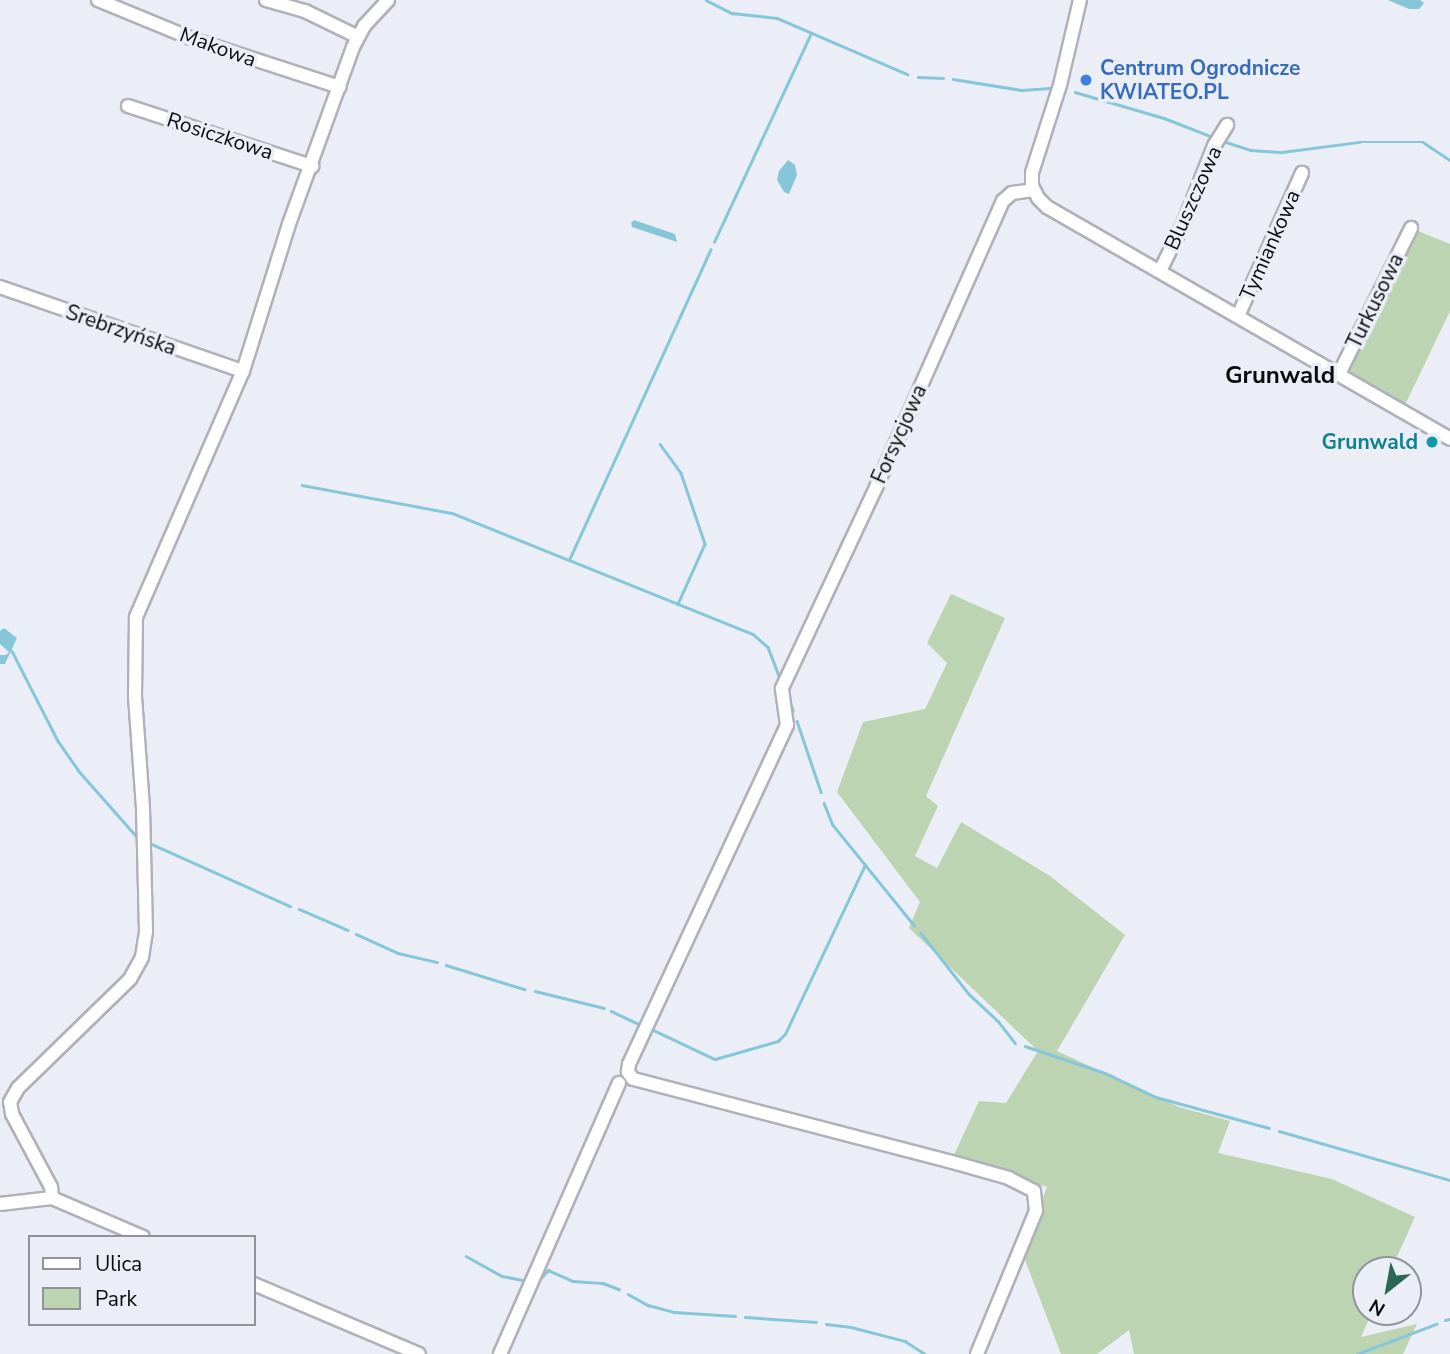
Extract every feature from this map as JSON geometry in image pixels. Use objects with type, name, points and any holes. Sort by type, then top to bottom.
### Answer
[{"type":"street","name":"Makowa","points":[[98,0],[195,40],[340,87]]},
{"type":"street","points":[[265,0],[305,12],[358,37]]},
{"type":"street","points":[[52,1198],[51,1187],[12,1114],[10,1102],[18,1088],[130,979],[142,957],[146,931],[143,808],[134,676],[136,617],[243,371],[282,245],[358,37],[388,0]]},
{"type":"street","points":[[1080,0],[1060,85],[1033,170],[1033,190],[1047,207],[1448,434]]},
{"type":"street","name":"Rosiczkowa","points":[[128,106],[312,166]]},
{"type":"street","name":"Bluszczowa","points":[[1160,271],[1184,222],[1214,146],[1227,125]]},
{"type":"street","name":"Tymiankowa","points":[[1238,316],[1302,173]]},
{"type":"street","name":"Forsycjowa","points":[[977,1354],[1036,1211],[1034,1191],[1009,1178],[633,1079],[628,1072],[629,1064],[787,725],[787,711],[781,697],[785,680],[877,485],[1003,201],[1012,193],[1033,190]]},
{"type":"street","name":"Turkusowa","points":[[1339,374],[1411,228]]},
{"type":"street","name":"Srebrzyńska","points":[[0,287],[243,371]]},
{"type":"street","points":[[500,1354],[619,1083]]},
{"type":"street","points":[[0,1204],[52,1198],[138,1235]]},
{"type":"street","points":[[256,1285],[419,1354]]},
{"type":"green space","points":[[1413,229],[1450,244],[1450,311],[1404,407],[1347,374],[1343,369]]},
{"type":"green space","points":[[951,594],[1005,618],[926,796],[938,806],[915,856],[937,868],[961,822],[1050,876],[1125,935],[1057,1051],[1179,1107],[1230,1121],[1218,1153],[1332,1179],[1415,1217],[1397,1256],[1352,1256],[1352,1326],[1366,1326],[1361,1337],[1416,1326],[1403,1354],[1134,1354],[1129,1330],[1097,1354],[1061,1354],[1022,1252],[1047,1187],[953,1157],[979,1101],[1006,1103],[1038,1051],[909,928],[920,902],[837,792],[863,722],[925,709],[947,663],[927,643]]},
{"type":"water","points":[[1388,0],[1420,0],[1424,3],[1419,9],[1409,9]]},
{"type":"water","points":[[788,160],[795,165],[797,175],[789,194],[784,192],[777,180],[779,171]]},
{"type":"water","points":[[634,220],[675,234],[677,242],[632,227]]},
{"type":"water","points":[[4,628],[17,638],[5,664],[0,664],[0,655],[9,652],[0,644],[0,631]]},
{"type":"waterway","points":[[706,0],[732,13],[777,18],[907,74]]},
{"type":"waterway","points":[[714,242],[811,33]]},
{"type":"waterway","points":[[918,77],[943,78]]},
{"type":"waterway","points":[[953,79],[1022,90],[1053,88]]},
{"type":"waterway","points":[[1075,92],[1164,118],[1213,137]]},
{"type":"waterway","points":[[1223,141],[1251,150],[1282,152],[1359,142],[1423,142],[1450,160]]},
{"type":"waterway","points":[[302,485],[452,513],[569,560],[710,250]]},
{"type":"waterway","points":[[660,444],[681,473],[705,544],[678,604]]},
{"type":"waterway","points":[[569,560],[753,634],[768,647],[780,678]]},
{"type":"waterway","points":[[12,651],[58,741],[78,770],[138,838]]},
{"type":"waterway","points":[[789,699],[793,710]]},
{"type":"waterway","points":[[797,721],[821,792]]},
{"type":"waterway","points":[[824,803],[833,825],[914,925]]},
{"type":"waterway","points":[[147,842],[290,906]]},
{"type":"waterway","points":[[649,1028],[715,1059],[778,1041],[785,1034],[865,865]]},
{"type":"waterway","points":[[299,909],[348,930]]},
{"type":"waterway","points":[[921,933],[969,994],[998,1021],[1015,1043]]},
{"type":"waterway","points":[[356,934],[398,953],[437,962]]},
{"type":"waterway","points":[[446,965],[524,989]]},
{"type":"waterway","points":[[535,991],[604,1008]]},
{"type":"waterway","points":[[611,1011],[641,1025]]},
{"type":"waterway","points":[[1025,1046],[1105,1073],[1156,1097],[1269,1128]]},
{"type":"waterway","points":[[1279,1131],[1450,1180]]},
{"type":"waterway","points":[[466,1256],[502,1276],[527,1281]]},
{"type":"waterway","points":[[537,1282],[548,1270],[573,1281],[603,1283],[619,1289]]},
{"type":"waterway","points":[[628,1294],[648,1305],[674,1312],[735,1316]]},
{"type":"waterway","points":[[745,1317],[816,1322]]},
{"type":"waterway","points":[[1445,1320],[1450,1319]]},
{"type":"waterway","points":[[826,1324],[851,1327],[905,1341],[925,1354]]},
{"type":"waterway","points":[[1357,1354],[1436,1324]]},
{"type":"place","name":"Centrum Ogrodnicze KWIATEO.PL","points":[[1086,80]]},
{"type":"place","name":"Grunwald","points":[[1432,442]]},
{"type":"district","name":"Grunwald","points":[[1280,376]]}]
